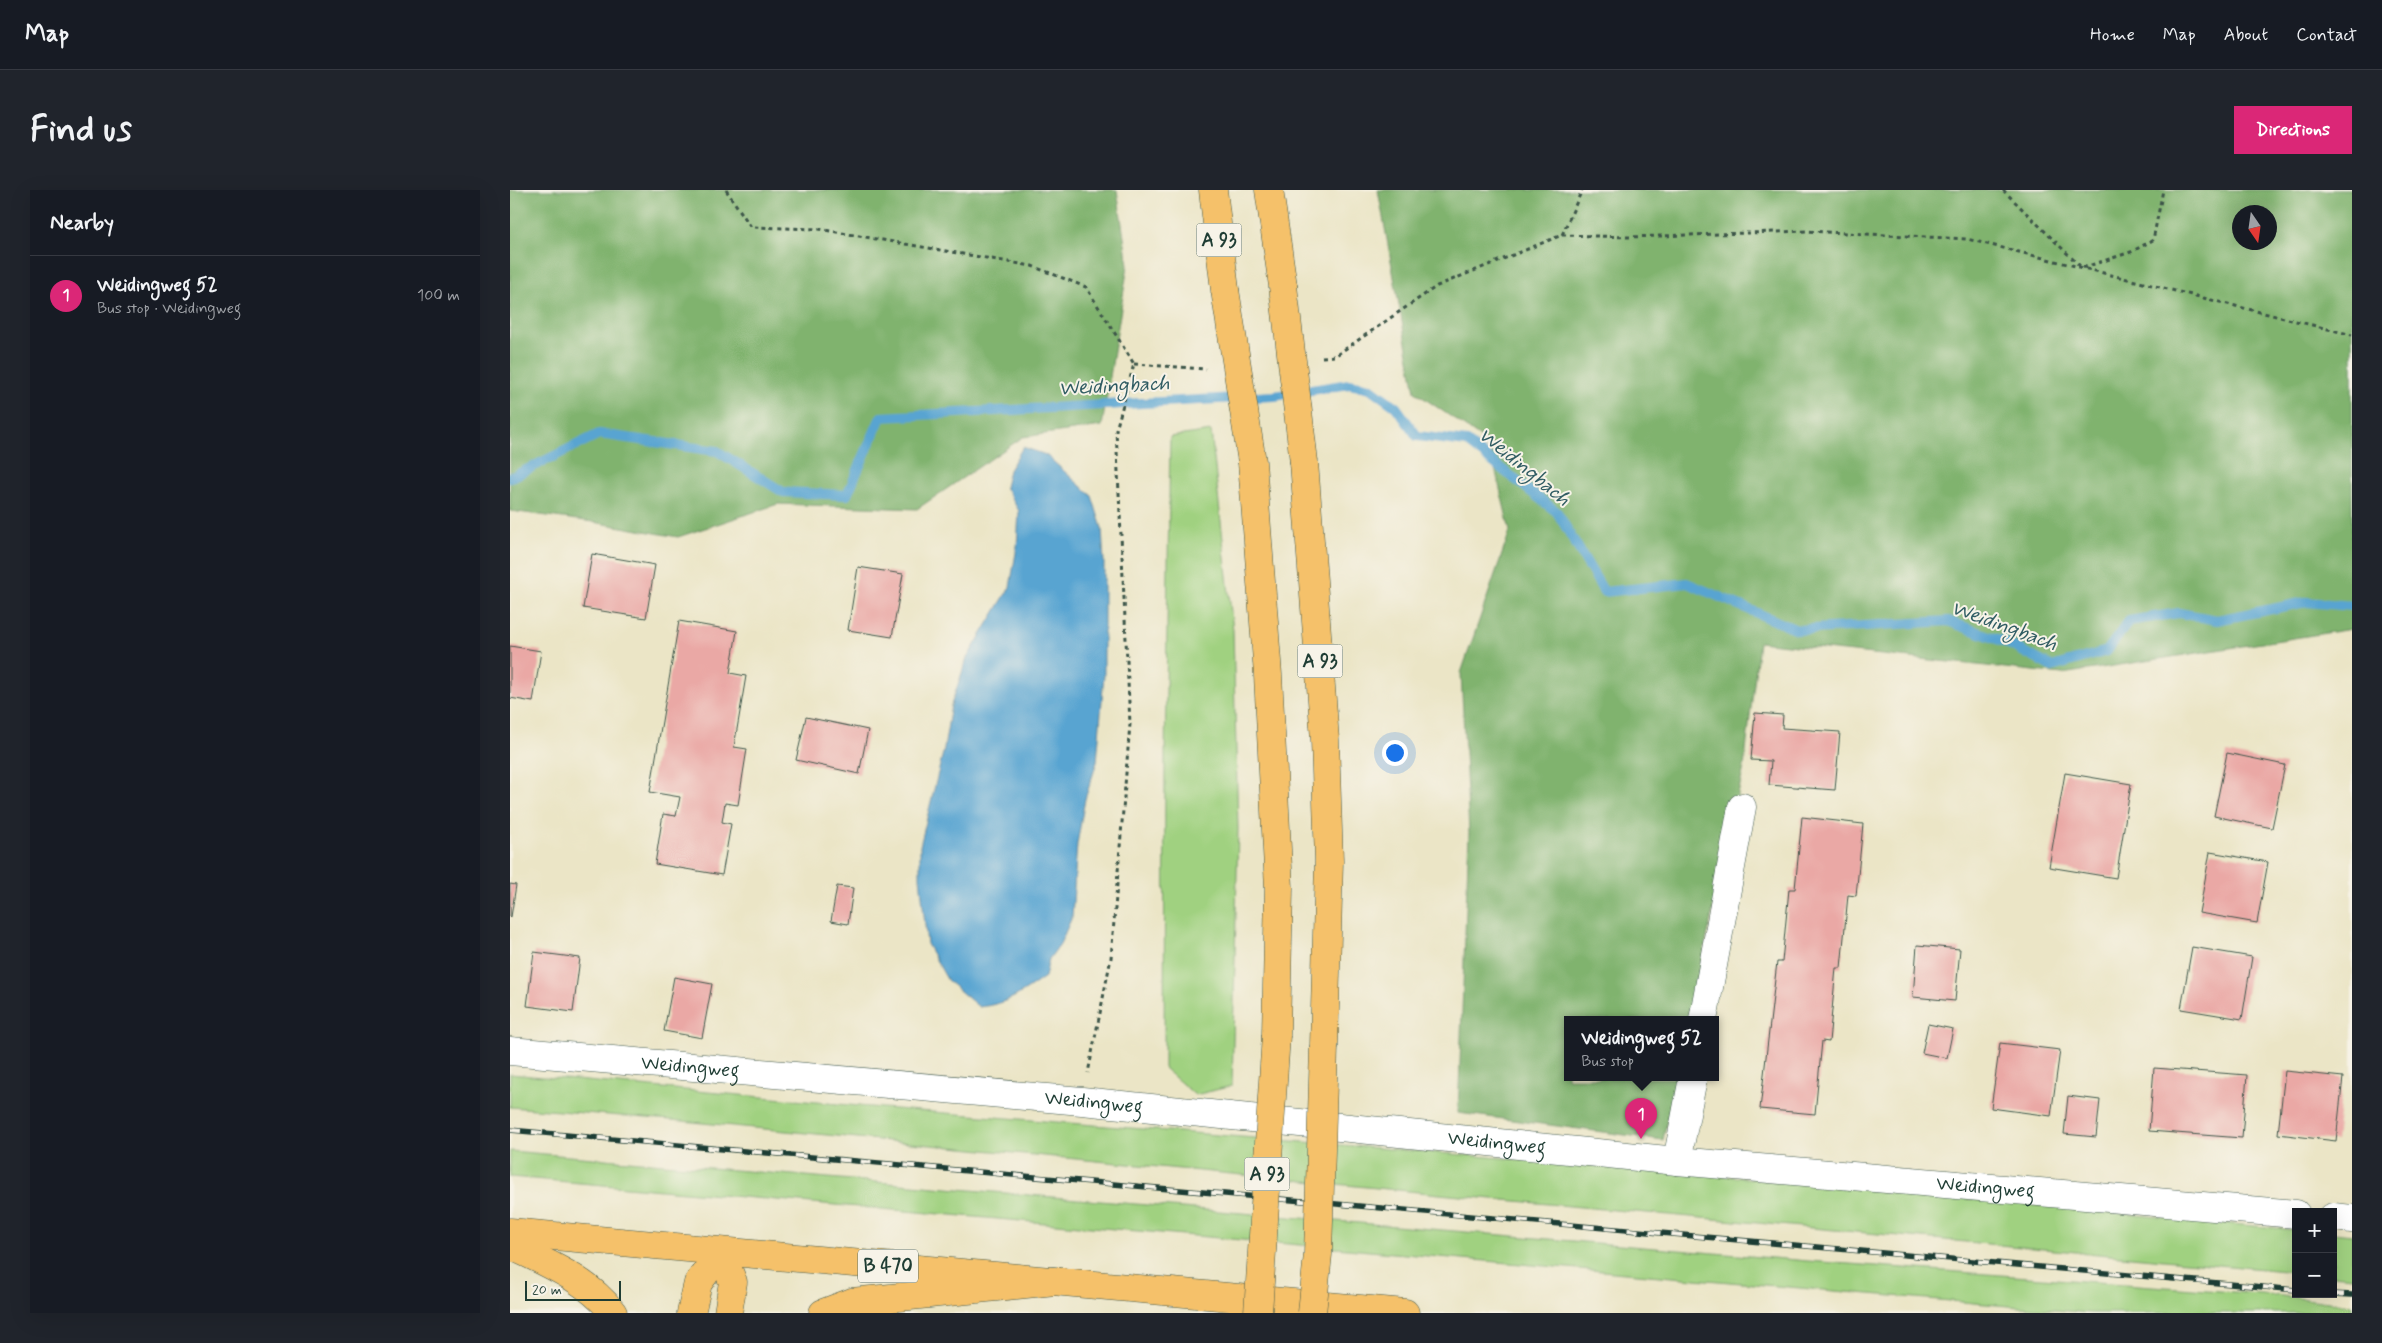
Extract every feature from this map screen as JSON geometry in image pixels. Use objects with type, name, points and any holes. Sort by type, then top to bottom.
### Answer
[{"type":"main road","name":"A 93","points":[[1212,190],[1225,290],[1252,462],[1268,675],[1278,888],[1276,1035],[1258,1313]]},
{"type":"main road","name":"A 93","points":[[1269,190],[1283,286],[1304,462],[1325,740],[1329,861],[1318,1254],[1312,1313]]},
{"type":"main road","points":[[510,1232],[721,1252]]},
{"type":"main road","points":[[510,1245],[571,1276],[607,1304],[614,1313]]},
{"type":"main road","points":[[691,1313],[698,1283],[721,1252]]},
{"type":"main road","points":[[721,1252],[733,1282],[728,1313]]},
{"type":"main road","name":"B 470","points":[[721,1252],[1405,1313]]},
{"type":"main road","points":[[823,1313],[852,1302],[1056,1281]]},
{"type":"street","points":[[1704,1016],[1742,807]]},
{"type":"street","name":"Weidingweg","points":[[510,1051],[1082,1101],[1678,1161],[2292,1214]]},
{"type":"street","points":[[1678,1161],[1692,1081]]},
{"type":"street","points":[[2337,1217],[2352,1219]]},
{"type":"path","points":[[726,190],[751,227],[819,229],[1032,266],[1086,287],[1134,364],[1116,430],[1130,724],[1111,958],[1082,1101]]},
{"type":"path","points":[[1562,235],[1582,190]]},
{"type":"path","points":[[2003,190],[2082,268]]},
{"type":"path","points":[[2082,268],[2130,252],[2153,240],[2163,190]]},
{"type":"path","points":[[1335,356],[1437,286],[1562,235],[1630,237],[1806,231],[1967,240],[2352,335]]},
{"type":"green space","points":[[510,190],[1117,190],[1128,265],[1102,426],[1023,437],[917,509],[778,504],[678,537],[593,522],[510,511]]},
{"type":"green space","points":[[1378,190],[2352,190],[2352,629],[2062,674],[1759,642],[1744,767],[1690,1016],[1564,1016],[1564,1081],[1675,1081],[1663,1140],[1458,1113],[1469,833],[1461,673],[1510,531],[1489,443],[1415,392]]},
{"type":"green space","points":[[1211,431],[1233,630],[1238,829],[1232,1086],[1195,1095],[1164,1068],[1165,756],[1170,437]]},
{"type":"green space","points":[[510,1074],[871,1107],[1724,1176],[2292,1230],[2292,1272],[1460,1196],[671,1120],[510,1107]]},
{"type":"green space","points":[[510,1151],[1808,1261],[2275,1295],[2352,1305],[2352,1313],[2090,1313],[510,1177]]},
{"type":"green space","points":[[2337,1233],[2352,1235],[2352,1277],[2337,1275]]},
{"type":"water","points":[[1023,447],[1046,455],[1092,496],[1102,528],[1104,562],[1104,675],[1097,762],[1085,799],[1077,844],[1072,917],[1060,944],[1049,959],[1045,977],[1022,993],[1007,1000],[979,1007],[948,981],[927,944],[920,877],[920,846],[944,749],[951,705],[967,658],[1010,587],[1017,547],[1019,511],[1005,487],[1009,470]]},
{"type":"building","points":[[592,554],[655,565],[646,618],[583,608]]},
{"type":"building","points":[[858,567],[903,574],[892,637],[848,630]]},
{"type":"building","points":[[679,621],[737,631],[730,673],[746,676],[734,747],[747,749],[738,805],[725,803],[722,822],[731,824],[722,875],[655,864],[663,814],[676,816],[680,797],[650,792]]},
{"type":"building","points":[[510,646],[541,651],[533,702],[510,698]]},
{"type":"building","points":[[1755,713],[1783,715],[1782,728],[1840,732],[1835,790],[1769,785],[1771,761],[1751,760]]},
{"type":"building","points":[[806,717],[868,730],[859,774],[796,760]]},
{"type":"building","points":[[2227,753],[2285,765],[2272,828],[2214,816]]},
{"type":"building","points":[[2065,773],[2131,784],[2116,878],[2049,867]]},
{"type":"building","points":[[1802,817],[1863,824],[1856,896],[1848,895],[1841,968],[1836,968],[1829,1042],[1822,1041],[1815,1114],[1760,1109],[1777,962],[1782,962],[1789,889],[1795,889]]},
{"type":"building","points":[[2210,852],[2268,862],[2257,923],[2199,913]]},
{"type":"building","points":[[510,884],[516,885],[511,917],[510,916]]},
{"type":"building","points":[[837,886],[853,888],[848,924],[831,921]]},
{"type":"building","points":[[1917,945],[1960,949],[1955,1001],[1913,997]]},
{"type":"building","points":[[2192,947],[2252,957],[2242,1019],[2181,1009]]},
{"type":"building","points":[[534,952],[580,958],[573,1012],[527,1006]]},
{"type":"building","points":[[674,977],[712,984],[702,1038],[664,1031]]},
{"type":"building","points":[[1928,1024],[1953,1029],[1947,1058],[1922,1053]]},
{"type":"building","points":[[2000,1043],[2060,1050],[2051,1116],[1991,1108]]},
{"type":"building","points":[[2154,1068],[2247,1075],[2242,1138],[2149,1131]]},
{"type":"building","points":[[2285,1071],[2343,1077],[2336,1141],[2278,1134]]},
{"type":"building","points":[[2068,1096],[2100,1100],[2096,1137],[2064,1134]]},
{"type":"waterway","name":"Weidingbach","points":[[510,478],[599,434],[717,451],[783,492],[847,495],[881,417],[1274,396],[1349,384],[1370,388],[1396,407],[1417,436],[1467,442],[1557,512],[1604,592],[1687,583],[1797,630],[1948,621],[2005,642],[2052,667],[2107,651],[2129,621],[2179,613],[2217,620],[2306,602],[2352,606]]},
{"type":"railway","points":[[510,1130],[2292,1290]]},
{"type":"railway","points":[[2337,1294],[2352,1295]]},
{"type":"place","name":"Weidingweg 52","points":[[1641,1139]]}]
